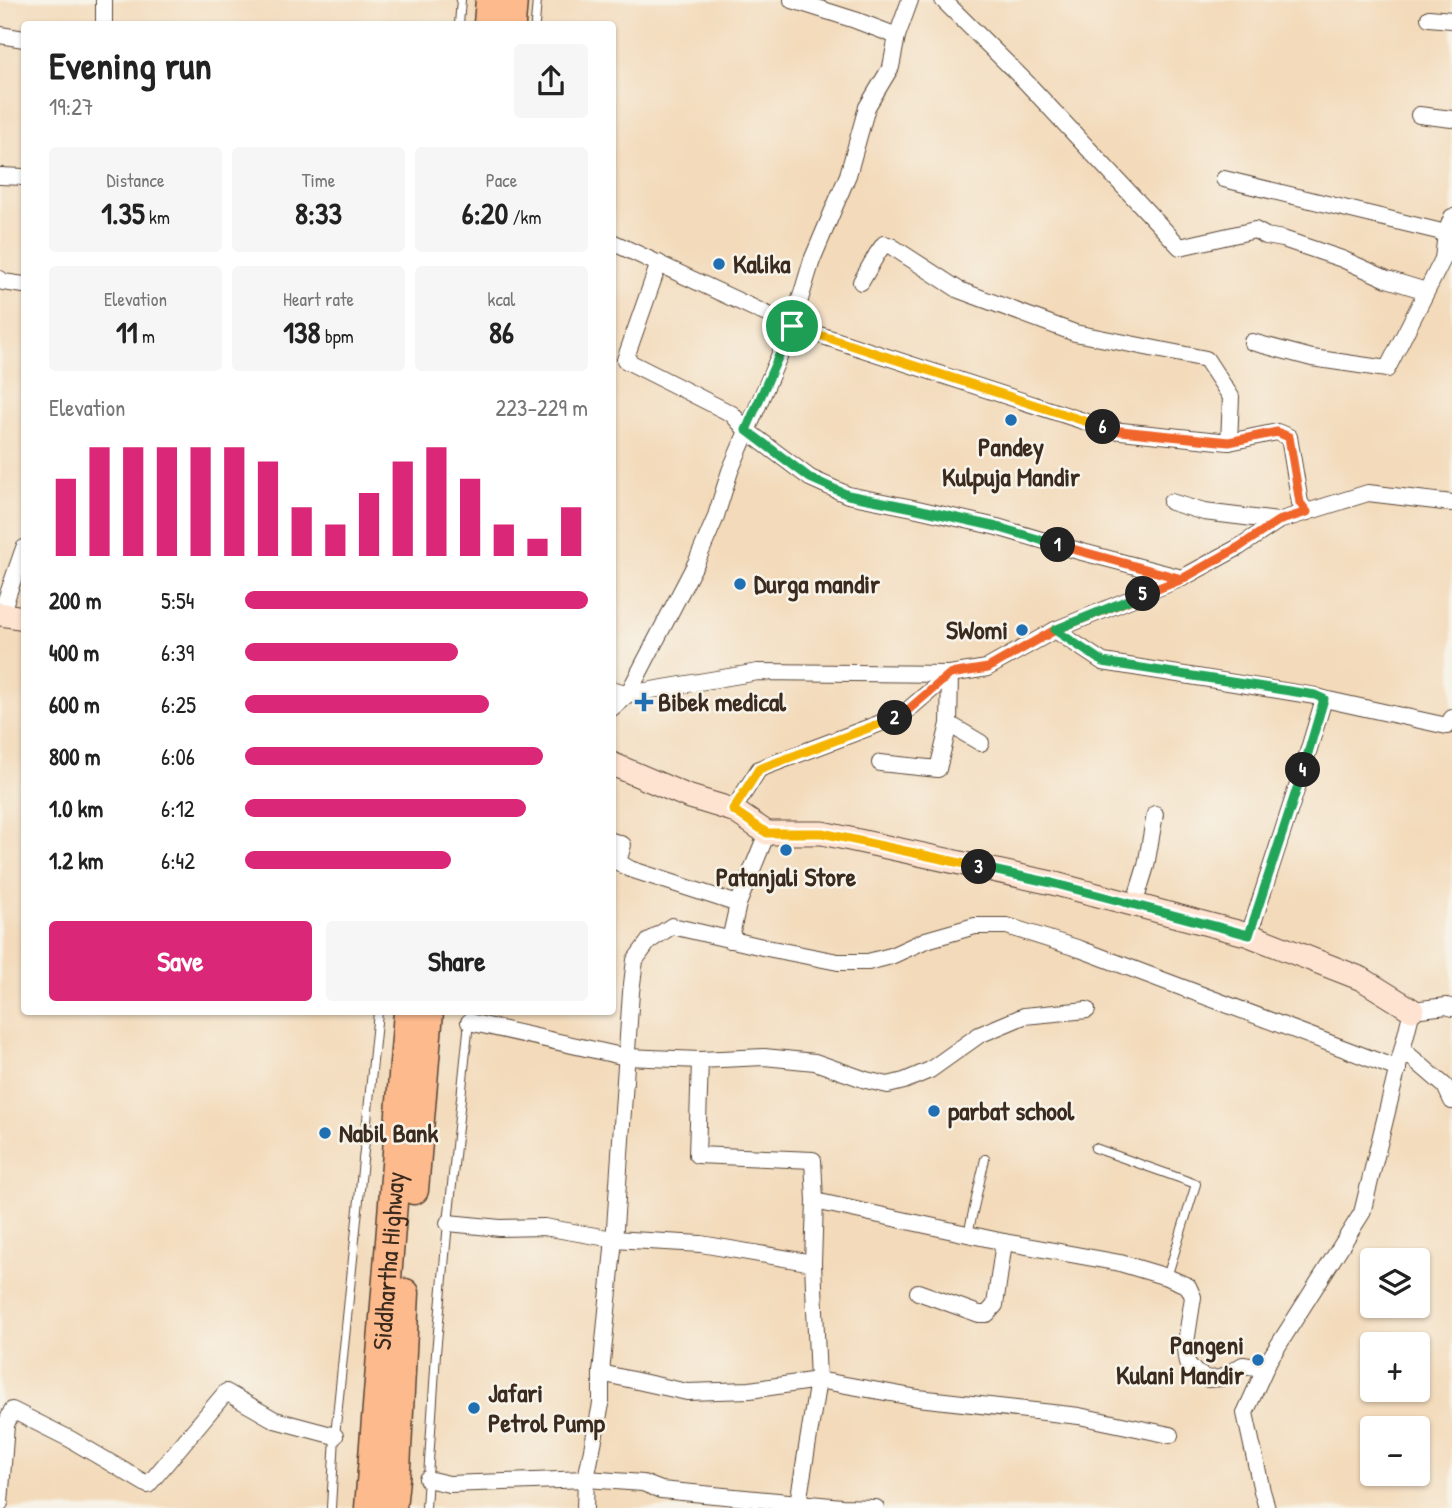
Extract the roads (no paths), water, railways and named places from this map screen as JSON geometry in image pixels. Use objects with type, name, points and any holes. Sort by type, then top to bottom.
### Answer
[{"type":"highway","points":[[488,21],[490,0]]},
{"type":"highway","points":[[511,21],[513,0]]},
{"type":"highway","name":"Siddhartha Highway","points":[[369,1508],[408,1015]]},
{"type":"highway","name":"Siddhartha Highway","points":[[393,1508],[405,1296],[429,1015]]},
{"type":"street","points":[[104,0],[104,21]]},
{"type":"street","points":[[792,0],[897,36]]},
{"type":"street","points":[[620,691],[697,561],[715,519],[730,471],[792,326],[812,260],[848,175],[867,107],[891,67],[897,36],[910,0]]},
{"type":"street","points":[[943,0],[1027,82],[1180,247],[1255,230],[1426,291]]},
{"type":"street","points":[[1429,18],[1452,20]]},
{"type":"street","points":[[0,35],[21,38]]},
{"type":"street","points":[[1419,115],[1452,119]]},
{"type":"street","points":[[0,176],[21,177]]},
{"type":"street","points":[[1224,179],[1449,225],[1443,259],[1387,369],[1312,358],[1252,342]]},
{"type":"street","points":[[616,244],[792,326],[1111,430],[1229,442],[1277,432],[1289,437],[1300,503],[1307,512]]},
{"type":"street","points":[[861,282],[884,244],[959,290],[1075,333],[1206,359],[1231,397],[1229,442]]},
{"type":"street","points":[[659,263],[625,360],[732,414],[746,430],[810,478],[848,495],[997,527],[1182,579]]},
{"type":"street","points":[[0,279],[3,282],[21,285]]},
{"type":"street","points":[[620,691],[758,672],[950,674],[988,668],[1055,630],[1182,579],[1278,521],[1368,493],[1452,503]]},
{"type":"street","points":[[1171,502],[1204,512],[1278,521]]},
{"type":"street","points":[[21,556],[0,614],[21,618]]},
{"type":"street","points":[[1055,630],[1103,662],[1315,695],[1450,724]]},
{"type":"street","points":[[880,762],[939,769],[949,724],[950,674]]},
{"type":"street","points":[[733,810],[759,769],[902,715],[950,674]]},
{"type":"street","points":[[1249,935],[1324,699]]},
{"type":"street","points":[[949,724],[981,743]]},
{"type":"street","points":[[616,766],[687,796],[733,810],[767,833],[822,833],[1052,883],[1249,935],[1362,979],[1412,1010],[1447,1006],[1452,1008]]},
{"type":"street","points":[[1134,905],[1146,866],[1155,814]]},
{"type":"street","points":[[730,940],[738,904],[767,833]]},
{"type":"street","points":[[616,842],[623,845],[618,862],[630,869],[738,904]]},
{"type":"street","points":[[585,1508],[586,1479],[601,1404],[601,1373],[635,960],[649,941],[672,926],[838,962],[868,962],[891,956],[926,940],[975,926],[1007,926],[1080,949],[1398,1069]]},
{"type":"street","points":[[469,1017],[626,1057],[700,1060],[764,1057],[815,1062],[888,1085],[930,1070],[979,1035],[1024,1016],[1087,1010]]},
{"type":"street","points":[[1267,1508],[1245,1413],[1262,1373],[1362,1213],[1412,1010]]},
{"type":"street","points":[[1403,1050],[1445,1086],[1452,1101]]},
{"type":"street","points":[[700,1060],[697,1155],[814,1160],[813,1263],[818,1380],[798,1503]]},
{"type":"street","points":[[815,1201],[1120,1264],[1188,1286],[1193,1297],[1185,1349],[1187,1363],[1196,1373],[1208,1379],[1221,1378],[1242,1365],[1256,1367],[1262,1373]]},
{"type":"street","points":[[448,1223],[500,1228],[544,1227],[613,1239],[701,1244],[813,1263]]},
{"type":"street","points":[[918,1292],[979,1314],[988,1314],[995,1305],[1004,1242]]},
{"type":"street","points":[[601,1373],[687,1392],[750,1390],[818,1380],[918,1398],[1079,1416],[1170,1436]]},
{"type":"street","points":[[0,1503],[3,1424],[12,1410],[70,1439],[148,1486],[226,1392],[275,1420],[335,1436]]},
{"type":"street","points":[[427,1479],[449,1484],[586,1479],[643,1483],[661,1490],[847,1508],[876,1508]]},
{"type":"lane","points":[[459,21],[461,0]]},
{"type":"lane","points":[[535,21],[537,0]]},
{"type":"lane","points":[[331,1508],[335,1436],[378,1015]]},
{"type":"lane","points":[[426,1508],[448,1223],[469,1017]]},
{"type":"lane","points":[[1095,1148],[1196,1184],[1167,1278]]},
{"type":"lane","points":[[968,1234],[985,1159]]},
{"type":"place","name":"Kalika","points":[[719,264]]},
{"type":"place","name":"Pandey Kulpuja Mandir","points":[[1011,420]]},
{"type":"place","name":"Durga mandir","points":[[740,584]]},
{"type":"place","name":"SWomi","points":[[1022,630]]},
{"type":"place","name":"Bibek medical","points":[[644,702]]},
{"type":"place","name":"Patanjali Store","points":[[786,850]]},
{"type":"place","name":"parbat school","points":[[934,1111]]},
{"type":"place","name":"Nabil Bank","points":[[325,1133]]},
{"type":"place","name":"Pangeni Kulani Mandir","points":[[1258,1360]]},
{"type":"place","name":"Jafari Petrol Pump","points":[[474,1408]]}]
